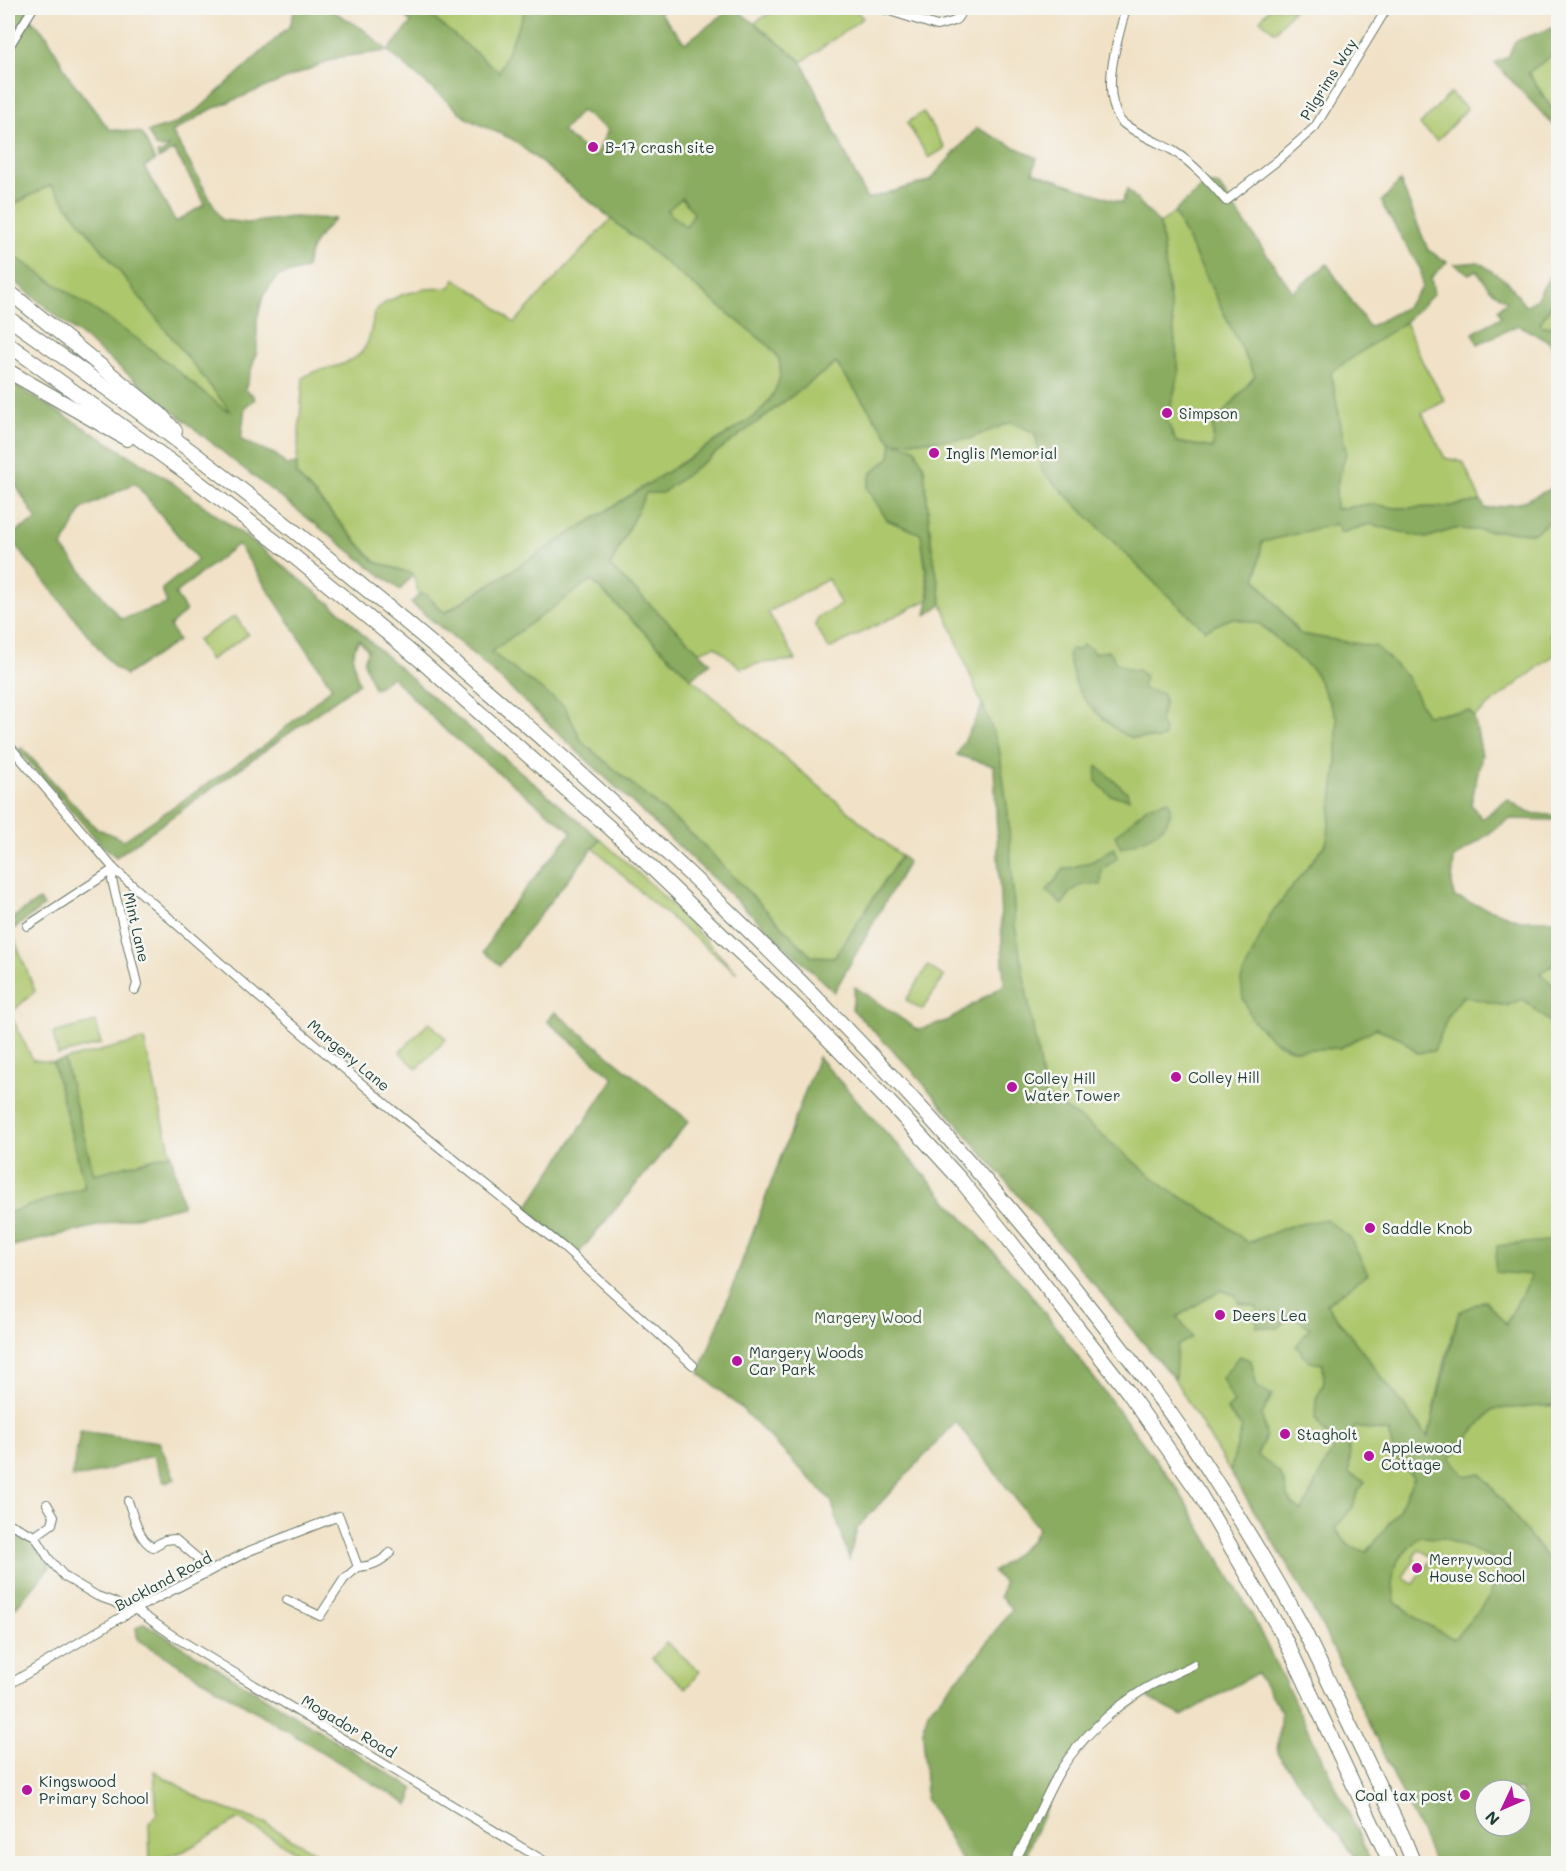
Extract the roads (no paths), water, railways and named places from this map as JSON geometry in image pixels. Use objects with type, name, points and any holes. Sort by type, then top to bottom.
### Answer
[{"type":"highway","points":[[8,291],[160,414],[197,454]]},
{"type":"highway","points":[[8,318],[197,454],[292,528],[432,643],[615,805],[812,991],[915,1099],[1027,1227],[1138,1369],[1211,1473],[1299,1621],[1414,1863]]},
{"type":"highway","points":[[8,344],[184,471],[377,623],[482,713],[610,828],[798,1008],[959,1178],[1128,1392],[1199,1493],[1284,1636],[1391,1863]]},
{"type":"highway","points":[[8,371],[184,471]]},
{"type":"street","points":[[8,48],[33,8]]},
{"type":"street","points":[[880,8],[937,26],[955,21],[965,8]]},
{"type":"street","name":"Pilgrims Way","points":[[1126,8],[1110,76],[1116,111],[1121,122],[1186,160],[1204,175],[1226,201],[1315,128],[1387,8]]},
{"type":"street","name":"Margery Lane","points":[[8,744],[114,869],[268,1005],[393,1110],[563,1247],[693,1365]]},
{"type":"street","points":[[27,926],[114,869]]},
{"type":"street","name":"Mint Lane","points":[[114,869],[112,880],[137,984],[135,990]]},
{"type":"street","points":[[128,1502],[148,1545],[153,1547],[165,1539],[175,1539],[196,1557],[205,1574]]},
{"type":"street","points":[[35,1536],[52,1524],[54,1516],[47,1504]]},
{"type":"street","name":"Buckland Road","points":[[8,1685],[126,1615],[251,1550],[339,1516],[358,1567]]},
{"type":"street","points":[[8,1523],[35,1536],[49,1559],[65,1577],[97,1596],[114,1602],[126,1615]]},
{"type":"street","points":[[287,1600],[320,1616],[344,1579],[358,1567],[370,1566],[390,1554]]},
{"type":"street","name":"Mogador Road","points":[[136,1610],[172,1635],[549,1863]]},
{"type":"street","points":[[1013,1863],[1030,1834],[1062,1767],[1096,1726],[1144,1690],[1193,1665]]},
{"type":"place","name":"B-17 crash site","points":[[593,147]]},
{"type":"place","name":"Simpson","points":[[1167,413]]},
{"type":"place","name":"Inglis Memorial","points":[[934,453]]},
{"type":"place","name":"Colley Hill","points":[[1176,1077]]},
{"type":"place","name":"Colley Hill Water Tower","points":[[1012,1087]]},
{"type":"place","name":"Saddle Knob","points":[[1370,1228]]},
{"type":"place","name":"Deers Lea","points":[[1220,1315]]},
{"type":"place","name":"Margery Woods Car Park","points":[[737,1361]]},
{"type":"place","name":"Stagholt","points":[[1285,1434]]},
{"type":"place","name":"Applewood Cottage","points":[[1369,1456]]},
{"type":"place","name":"Merrywood House School","points":[[1417,1568]]},
{"type":"place","name":"Kingswood Primary School","points":[[27,1790]]},
{"type":"place","name":"Coal tax post","points":[[1465,1795]]},
{"type":"park label","name":"Margery Wood","points":[[868,1317]]}]
